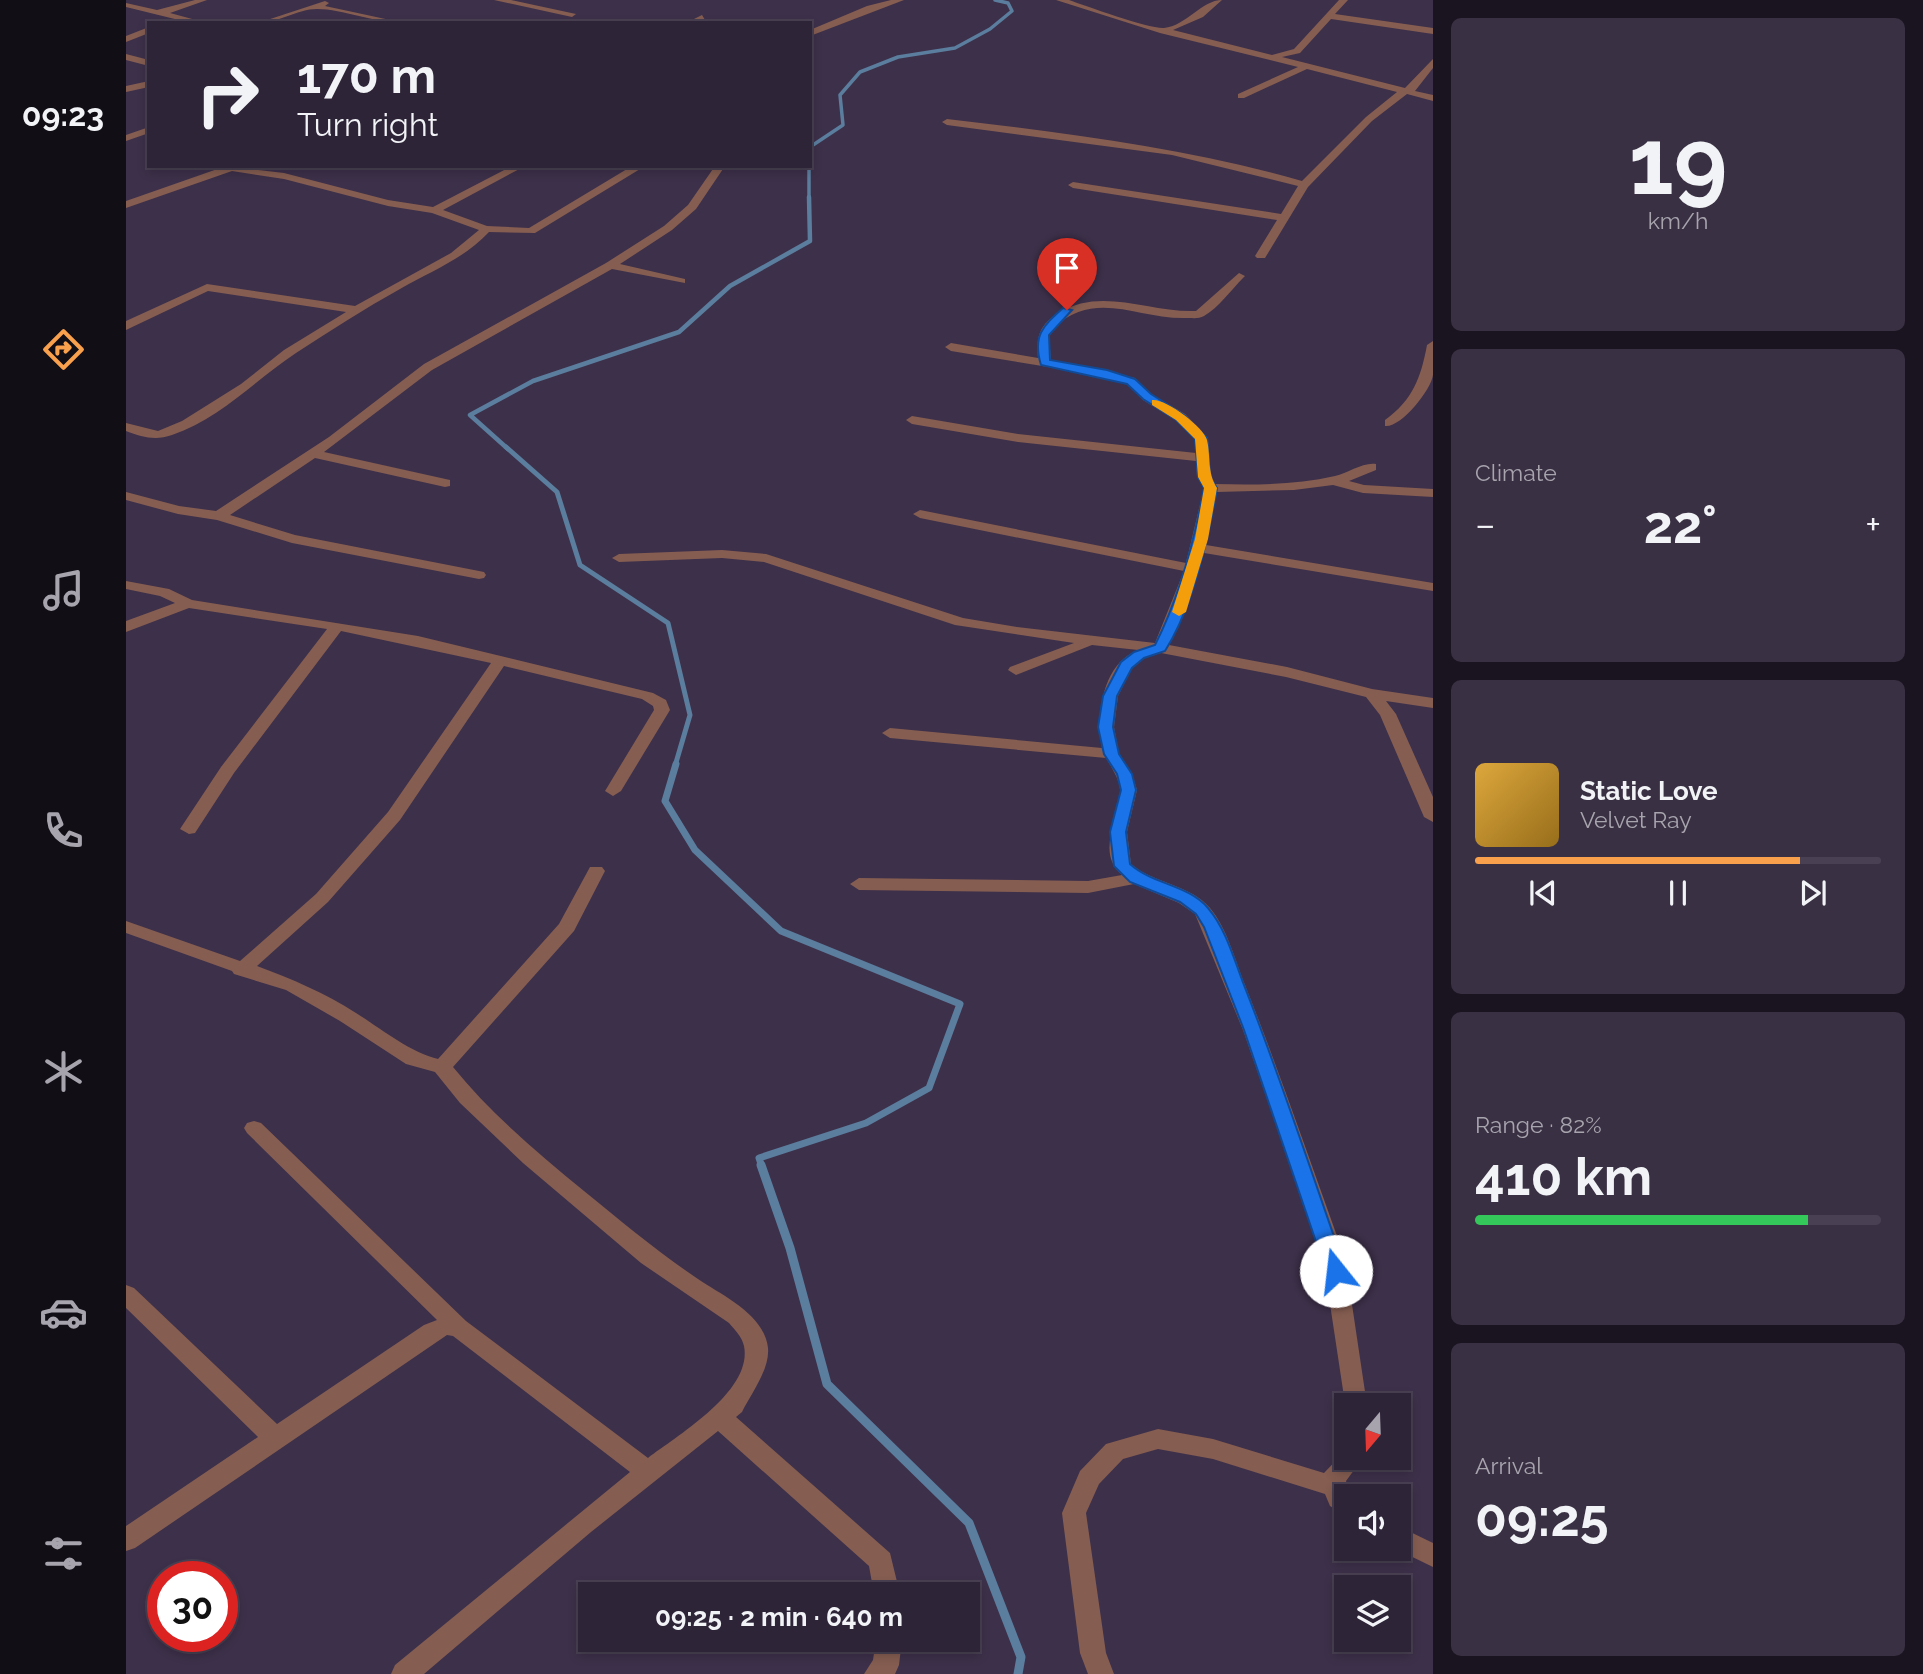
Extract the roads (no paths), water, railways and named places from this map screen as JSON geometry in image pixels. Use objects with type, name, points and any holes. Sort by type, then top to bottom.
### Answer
[{"type":"street","points":[[153,11],[172,10],[203,0]]},
{"type":"street","points":[[268,21],[333,0]]},
{"type":"street","points":[[498,0],[572,14]]},
{"type":"street","points":[[812,32],[870,8],[900,0]]},
{"type":"street","points":[[1060,0],[1163,31],[1433,98]]},
{"type":"street","points":[[1163,31],[1200,15],[1217,0]]},
{"type":"street","points":[[1266,58],[1282,57],[1297,51],[1344,0]]},
{"type":"street","points":[[126,5],[194,21]]},
{"type":"street","points":[[315,6],[388,21]]},
{"type":"street","points":[[1329,16],[1433,31]]},
{"type":"street","points":[[172,21],[180,18]]},
{"type":"street","points":[[126,39],[147,31]]},
{"type":"street","points":[[126,57],[147,62]]},
{"type":"street","points":[[1261,256],[1304,185],[1369,119],[1396,96],[1408,92],[1433,62]]},
{"type":"street","points":[[1241,96],[1304,67]]},
{"type":"street","points":[[126,89],[147,85]]},
{"type":"street","points":[[947,122],[1154,147],[1244,166],[1304,185]]},
{"type":"street","points":[[126,138],[147,131]]},
{"type":"street","points":[[126,205],[231,168],[284,176],[388,202],[434,210],[486,229],[531,231],[637,168]]},
{"type":"street","points":[[434,210],[516,168]]},
{"type":"street","points":[[219,516],[314,454],[428,367],[610,265],[668,228],[692,207],[719,168]]},
{"type":"street","points":[[1073,185],[1285,218]]},
{"type":"street","points":[[126,427],[158,435],[171,431],[233,396],[276,366],[288,353],[397,286],[442,264],[477,240],[486,229]]},
{"type":"street","points":[[610,265],[681,281]]},
{"type":"street","points":[[1045,362],[1043,335],[1067,310],[1082,304],[1102,303],[1170,313],[1199,314],[1239,276]]},
{"type":"street","points":[[126,326],[207,287],[358,310]]},
{"type":"street","points":[[1390,424],[1402,414],[1427,378],[1433,345]]},
{"type":"street","points":[[951,347],[1045,362],[1131,381],[1147,397],[1196,431],[1201,438],[1204,477],[1211,488],[1199,548],[1180,610],[1160,648],[1139,655],[1126,665],[1110,696],[1106,727],[1111,754],[1124,774],[1129,790],[1118,832],[1122,866],[1136,878],[1185,899],[1202,910],[1212,927],[1253,1030],[1326,1236],[1336,1271],[1353,1393]]},
{"type":"street","points":[[912,419],[1018,438],[1203,458]]},
{"type":"street","points":[[314,454],[445,483]]},
{"type":"street","points":[[1211,488],[1265,487],[1334,480],[1358,475],[1371,467]]},
{"type":"street","points":[[1334,480],[1363,489],[1433,493]]},
{"type":"street","points":[[126,496],[178,510],[219,516],[292,539],[478,575]]},
{"type":"street","points":[[920,514],[1192,568]]},
{"type":"street","points":[[1199,548],[1433,587]]},
{"type":"street","points":[[619,558],[722,554],[766,558],[960,622],[1092,642],[1160,648],[1287,671],[1372,694],[1433,703]]},
{"type":"street","points":[[126,585],[164,592],[189,604]]},
{"type":"street","points":[[126,627],[168,609],[189,604],[210,605],[337,626],[646,696],[660,703],[662,710],[613,791]]},
{"type":"street","points":[[189,829],[227,771],[254,739],[337,626]]},
{"type":"street","points":[[1016,670],[1061,651],[1092,642]]},
{"type":"street","points":[[241,970],[322,898],[394,816],[500,661]]},
{"type":"street","points":[[1372,694],[1388,714],[1433,817]]},
{"type":"street","points":[[890,733],[1111,754]]},
{"type":"street","points":[[442,1068],[567,927],[596,872]]},
{"type":"street","points":[[859,884],[1088,887],[1136,878]]},
{"type":"street","points":[[126,927],[241,970],[293,986],[347,1016],[414,1059],[442,1068],[467,1098],[530,1158],[649,1258],[737,1317],[750,1332],[756,1348],[754,1365],[734,1405],[582,1524],[404,1674]]},
{"type":"street","points":[[254,1128],[458,1327],[648,1472]]},
{"type":"street","points":[[126,1294],[276,1438]]},
{"type":"street","points":[[126,1540],[432,1331],[447,1326],[458,1327]]},
{"type":"street","points":[[719,1417],[881,1560],[885,1582]]},
{"type":"street","points":[[1101,1674],[1093,1653],[1074,1513],[1089,1478],[1115,1451],[1158,1439],[1213,1449],[1334,1492]]},
{"type":"street","points":[[1411,1544],[1433,1556]]},
{"type":"street","points":[[877,1674],[886,1665],[888,1652]]},
{"type":"waterway","points":[[812,146],[843,125],[840,95],[860,72],[898,57],[955,48],[990,29],[1012,11],[1008,3],[995,0]]},
{"type":"waterway","points":[[809,168],[809,197]]},
{"type":"waterway","points":[[508,449],[470,415],[533,381],[679,332],[730,286],[810,241],[809,197]]},
{"type":"waterway","points":[[506,447],[557,492],[580,565],[668,623],[690,715],[675,766]]},
{"type":"waterway","points":[[676,764],[665,801],[695,850],[781,931],[960,1004],[929,1088],[866,1123],[759,1158],[762,1167]]},
{"type":"waterway","points":[[761,1165],[790,1248],[827,1384],[969,1523],[1021,1657],[1018,1674]]}]
